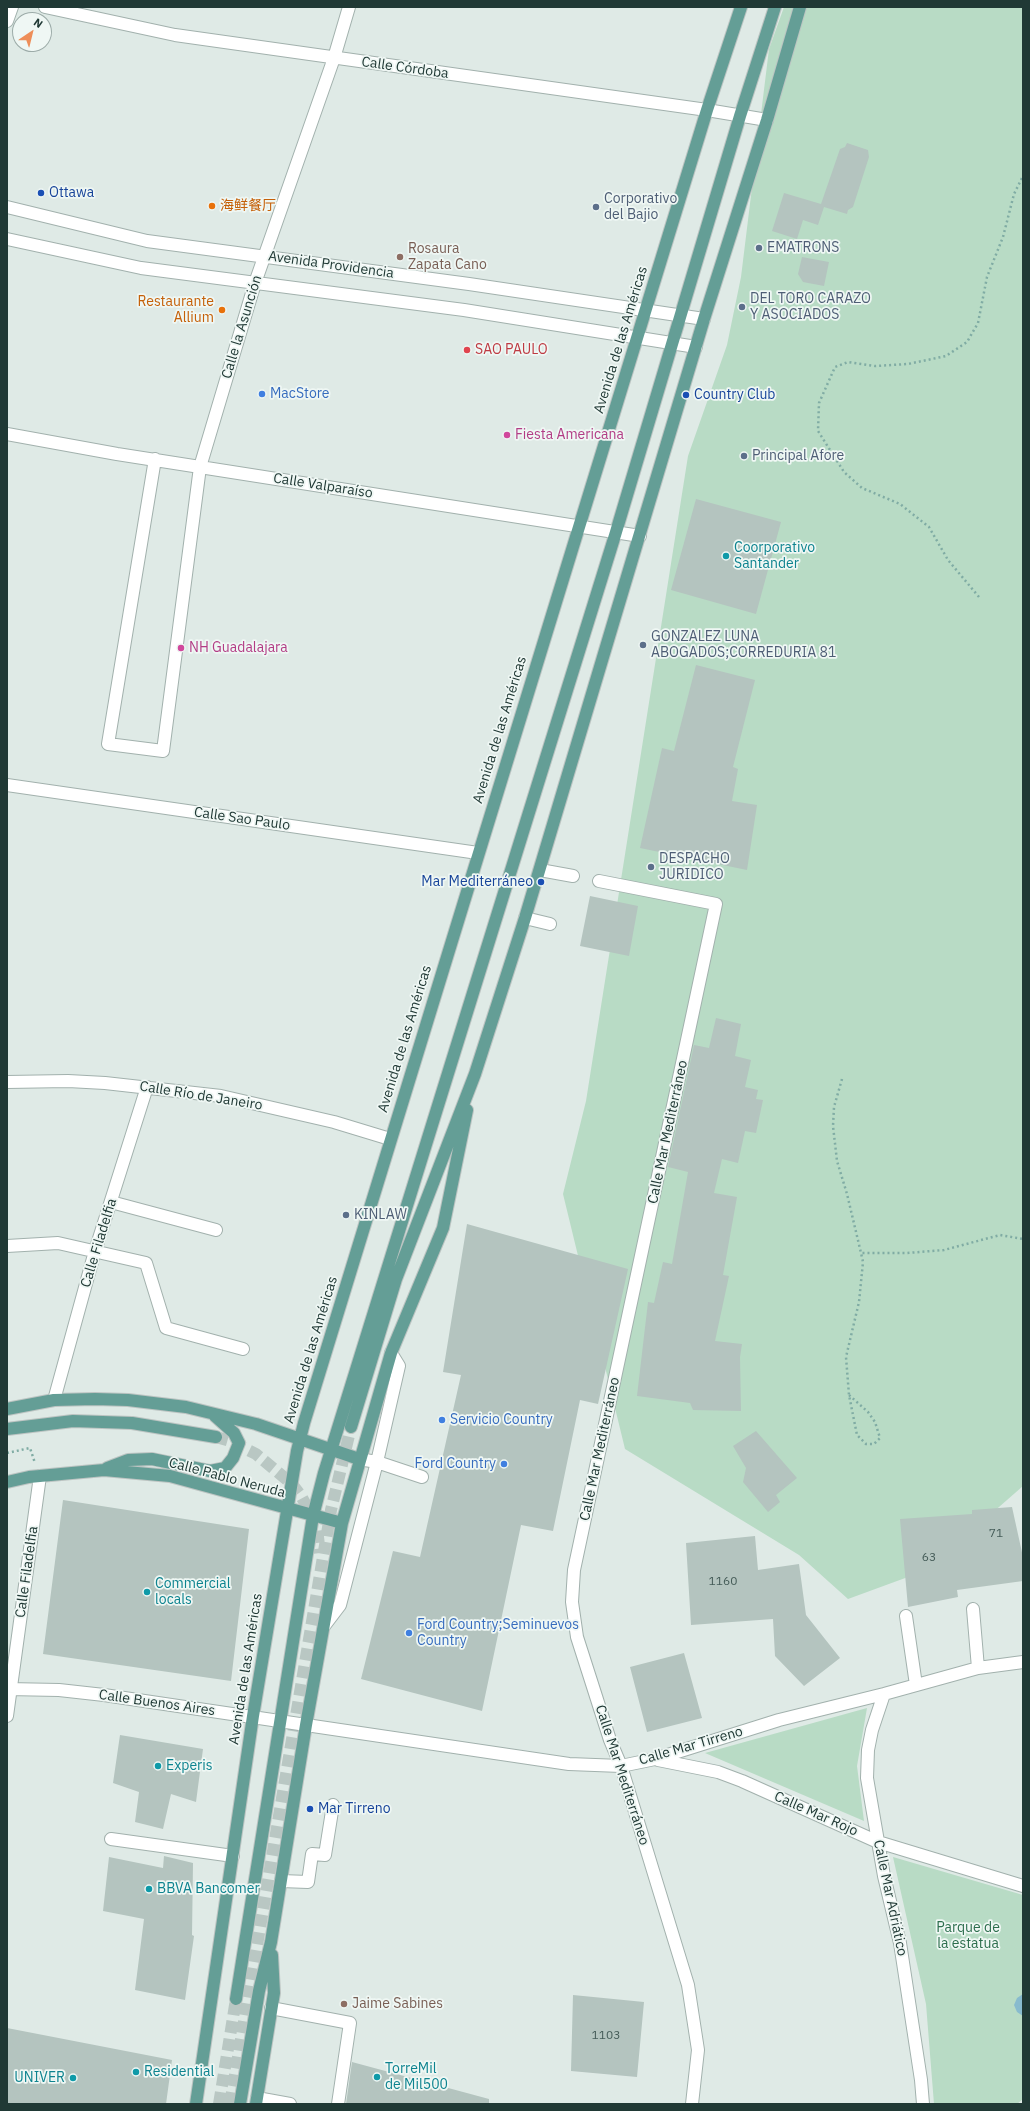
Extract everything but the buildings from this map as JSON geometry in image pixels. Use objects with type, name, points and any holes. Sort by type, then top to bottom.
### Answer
[{"type":"main road","name":"Avenida de las Américas","points":[[196,2104],[253,1716],[300,1439],[478,853],[707,110],[741,7]]},
{"type":"main road","points":[[236,1999],[279,1721],[313,1516],[331,1449],[616,532],[740,116],[775,7]]},
{"type":"main road","points":[[351,1427],[396,1280],[475,1074],[525,918],[704,319],[767,120],[800,7]]},
{"type":"main road","points":[[240,2104],[259,1991],[271,1942],[306,1725],[342,1523],[390,1353],[443,1228],[475,1074]]},
{"type":"main road","points":[[7,1409],[54,1400],[128,1400],[186,1407],[256,1424],[359,1459]]},
{"type":"main road","points":[[104,1470],[128,1460],[141,1459],[162,1460],[210,1471],[225,1468],[237,1452],[239,1443],[230,1428],[209,1412]]},
{"type":"main road","points":[[7,1428],[73,1421],[132,1423],[216,1437]]},
{"type":"main road","name":"Calle Pablo Neruda","points":[[7,1482],[40,1476],[104,1470],[170,1476],[342,1523]]},
{"type":"main road","points":[[256,2101],[274,1993],[271,1942]]},
{"type":"street","points":[[7,21],[12,7]]},
{"type":"street","name":"Calle Córdoba","points":[[46,7],[175,35],[707,110],[767,120]]},
{"type":"street","name":"Calle la Asunción","points":[[155,459],[108,744],[163,751],[200,467],[255,283],[334,58],[349,7]]},
{"type":"street","name":"Avenida Providencia","points":[[7,207],[147,241],[646,309],[704,319]]},
{"type":"street","name":"Avenida Providencia","points":[[7,239],[141,268],[464,310],[696,347]]},
{"type":"street","name":"Calle Valparaíso","points":[[7,434],[116,454],[580,525],[640,536]]},
{"type":"street","name":"Calle Sao Paulo","points":[[7,785],[478,853]]},
{"type":"street","points":[[540,870],[573,876]]},
{"type":"street","name":"Calle Mar Mediterráneo","points":[[599,881],[716,904],[574,1570],[572,1602],[578,1637],[610,1740],[621,1766],[688,1985],[698,2050],[692,2104]]},
{"type":"street","points":[[525,918],[550,924]]},
{"type":"street","name":"Calle Río de Janeiro","points":[[7,1082],[68,1081],[147,1087],[221,1096],[334,1122],[390,1139]]},
{"type":"street","name":"Calle Filadelfia","points":[[54,1400],[95,1251],[147,1087]]},
{"type":"street","points":[[111,1202],[216,1230]]},
{"type":"street","points":[[7,1246],[58,1243],[146,1263],[166,1328],[243,1349]]},
{"type":"street","points":[[324,1626],[340,1605],[377,1462],[399,1366],[390,1353]]},
{"type":"street","points":[[359,1459],[377,1462],[422,1477]]},
{"type":"street","name":"Calle Filadelfia","points":[[7,1716],[9,1689],[40,1476]]},
{"type":"street","points":[[973,1609],[978,1668]]},
{"type":"street","points":[[906,1616],[916,1685]]},
{"type":"street","name":"Calle Mar Tirreno","points":[[306,1725],[569,1764],[621,1766],[655,1759],[779,1720],[884,1694],[978,1668],[1023,1662]]},
{"type":"street","name":"Calle Buenos Aires","points":[[9,1689],[59,1690],[104,1695],[306,1725]]},
{"type":"street","name":"Calle Mar Adriático","points":[[884,1694],[872,1730],[868,1750],[867,1778],[884,1876],[900,1943],[923,2104]]},
{"type":"street","name":"Calle Mar Rojo","points":[[655,1759],[718,1772],[742,1781],[878,1842],[1023,1886]]},
{"type":"street","points":[[281,1881],[308,1882],[312,1854],[325,1855],[333,1805]]},
{"type":"street","points":[[111,1839],[233,1856]]},
{"type":"street","points":[[271,2008],[350,2023],[338,2104]]},
{"type":"street","points":[[256,2101],[290,2104]]},
{"type":"path","points":[[979,597],[948,560],[929,527],[900,504],[862,488],[844,472],[818,431],[819,403],[835,367],[848,362],[875,366],[908,364],[946,356],[967,342],[978,323],[987,277],[1003,237],[1014,194],[1023,176]]},
{"type":"path","points":[[842,1079],[834,1107],[833,1126],[837,1161],[847,1194],[863,1262],[859,1302],[846,1357],[849,1395],[857,1435],[866,1444],[874,1444],[880,1438],[875,1422],[868,1412],[849,1395]]},
{"type":"path","points":[[861,1253],[907,1253],[944,1250],[1000,1234],[1023,1239]]},
{"type":"path","points":[[7,1453],[30,1448],[40,1476]]},
{"type":"green space","points":[[784,7],[1023,7],[1023,1486],[927,1570],[848,1599],[799,1555],[625,1449],[563,1194],[586,1101],[688,456],[727,345],[741,277],[769,49]]},
{"type":"green space","points":[[867,1708],[857,1766],[864,1821],[705,1753]]},
{"type":"green space","name":"Parque de la estatua","points":[[893,1857],[1023,1895],[1023,2099],[1017,2104],[934,2104],[926,2004]]},
{"type":"water","points":[[1023,1994],[1023,2016],[1017,2012],[1014,2005],[1017,1998]]},
{"type":"tunnel","points":[[230,2104],[331,1510],[351,1427]]},
{"type":"tunnel","points":[[216,1437],[230,1441],[256,1454],[292,1484],[301,1496],[313,1518],[317,1529],[320,1553]]},
{"type":"tunnel","points":[[219,2104],[236,1999]]},
{"type":"place","name":"Ottawa","points":[[41,193]]},
{"type":"place","name":"海鲜餐厅","points":[[212,206]]},
{"type":"place","name":"Corporativo del Bajio","points":[[596,207]]},
{"type":"place","name":"EMATRONS","points":[[759,248]]},
{"type":"place","name":"Rosaura Zapata Cano","points":[[400,257]]},
{"type":"place","name":"DEL TORO CARAZO Y ASOCIADOS","points":[[742,307]]},
{"type":"place","name":"Restaurante Allium","points":[[222,310]]},
{"type":"place","name":"SAO PAULO","points":[[467,350]]},
{"type":"place","name":"MacStore","points":[[262,394]]},
{"type":"place","name":"Country Club","points":[[686,395]]},
{"type":"place","name":"Fiesta Americana","points":[[507,435]]},
{"type":"place","name":"Principal Afore","points":[[744,456]]},
{"type":"place","name":"Coorporativo Santander","points":[[726,556]]},
{"type":"place","name":"GONZALEZ LUNA ABOGADOS;CORREDURIA 81","points":[[643,645]]},
{"type":"place","name":"NH Guadalajara","points":[[181,648]]},
{"type":"place","name":"DESPACHO JURIDICO","points":[[651,867]]},
{"type":"place","name":"Mar Mediterráneo","points":[[541,882]]},
{"type":"place","name":"KINLAW","points":[[346,1215]]},
{"type":"place","name":"Servicio Country","points":[[442,1420]]},
{"type":"place","name":"Ford Country","points":[[504,1464]]},
{"type":"place","name":"Commercial locals","points":[[147,1592]]},
{"type":"place","name":"Ford Country;Seminuevos Country","points":[[409,1633]]},
{"type":"place","name":"Experis","points":[[158,1766]]},
{"type":"place","name":"Mar Tirreno","points":[[310,1809]]},
{"type":"place","name":"BBVA Bancomer","points":[[149,1889]]},
{"type":"place","name":"Jaime Sabines","points":[[344,2004]]},
{"type":"place","name":"Residential","points":[[136,2072]]},
{"type":"place","name":"TorreMil de Mil500","points":[[377,2077]]},
{"type":"place","name":"UNIVER","points":[[73,2078]]}]
